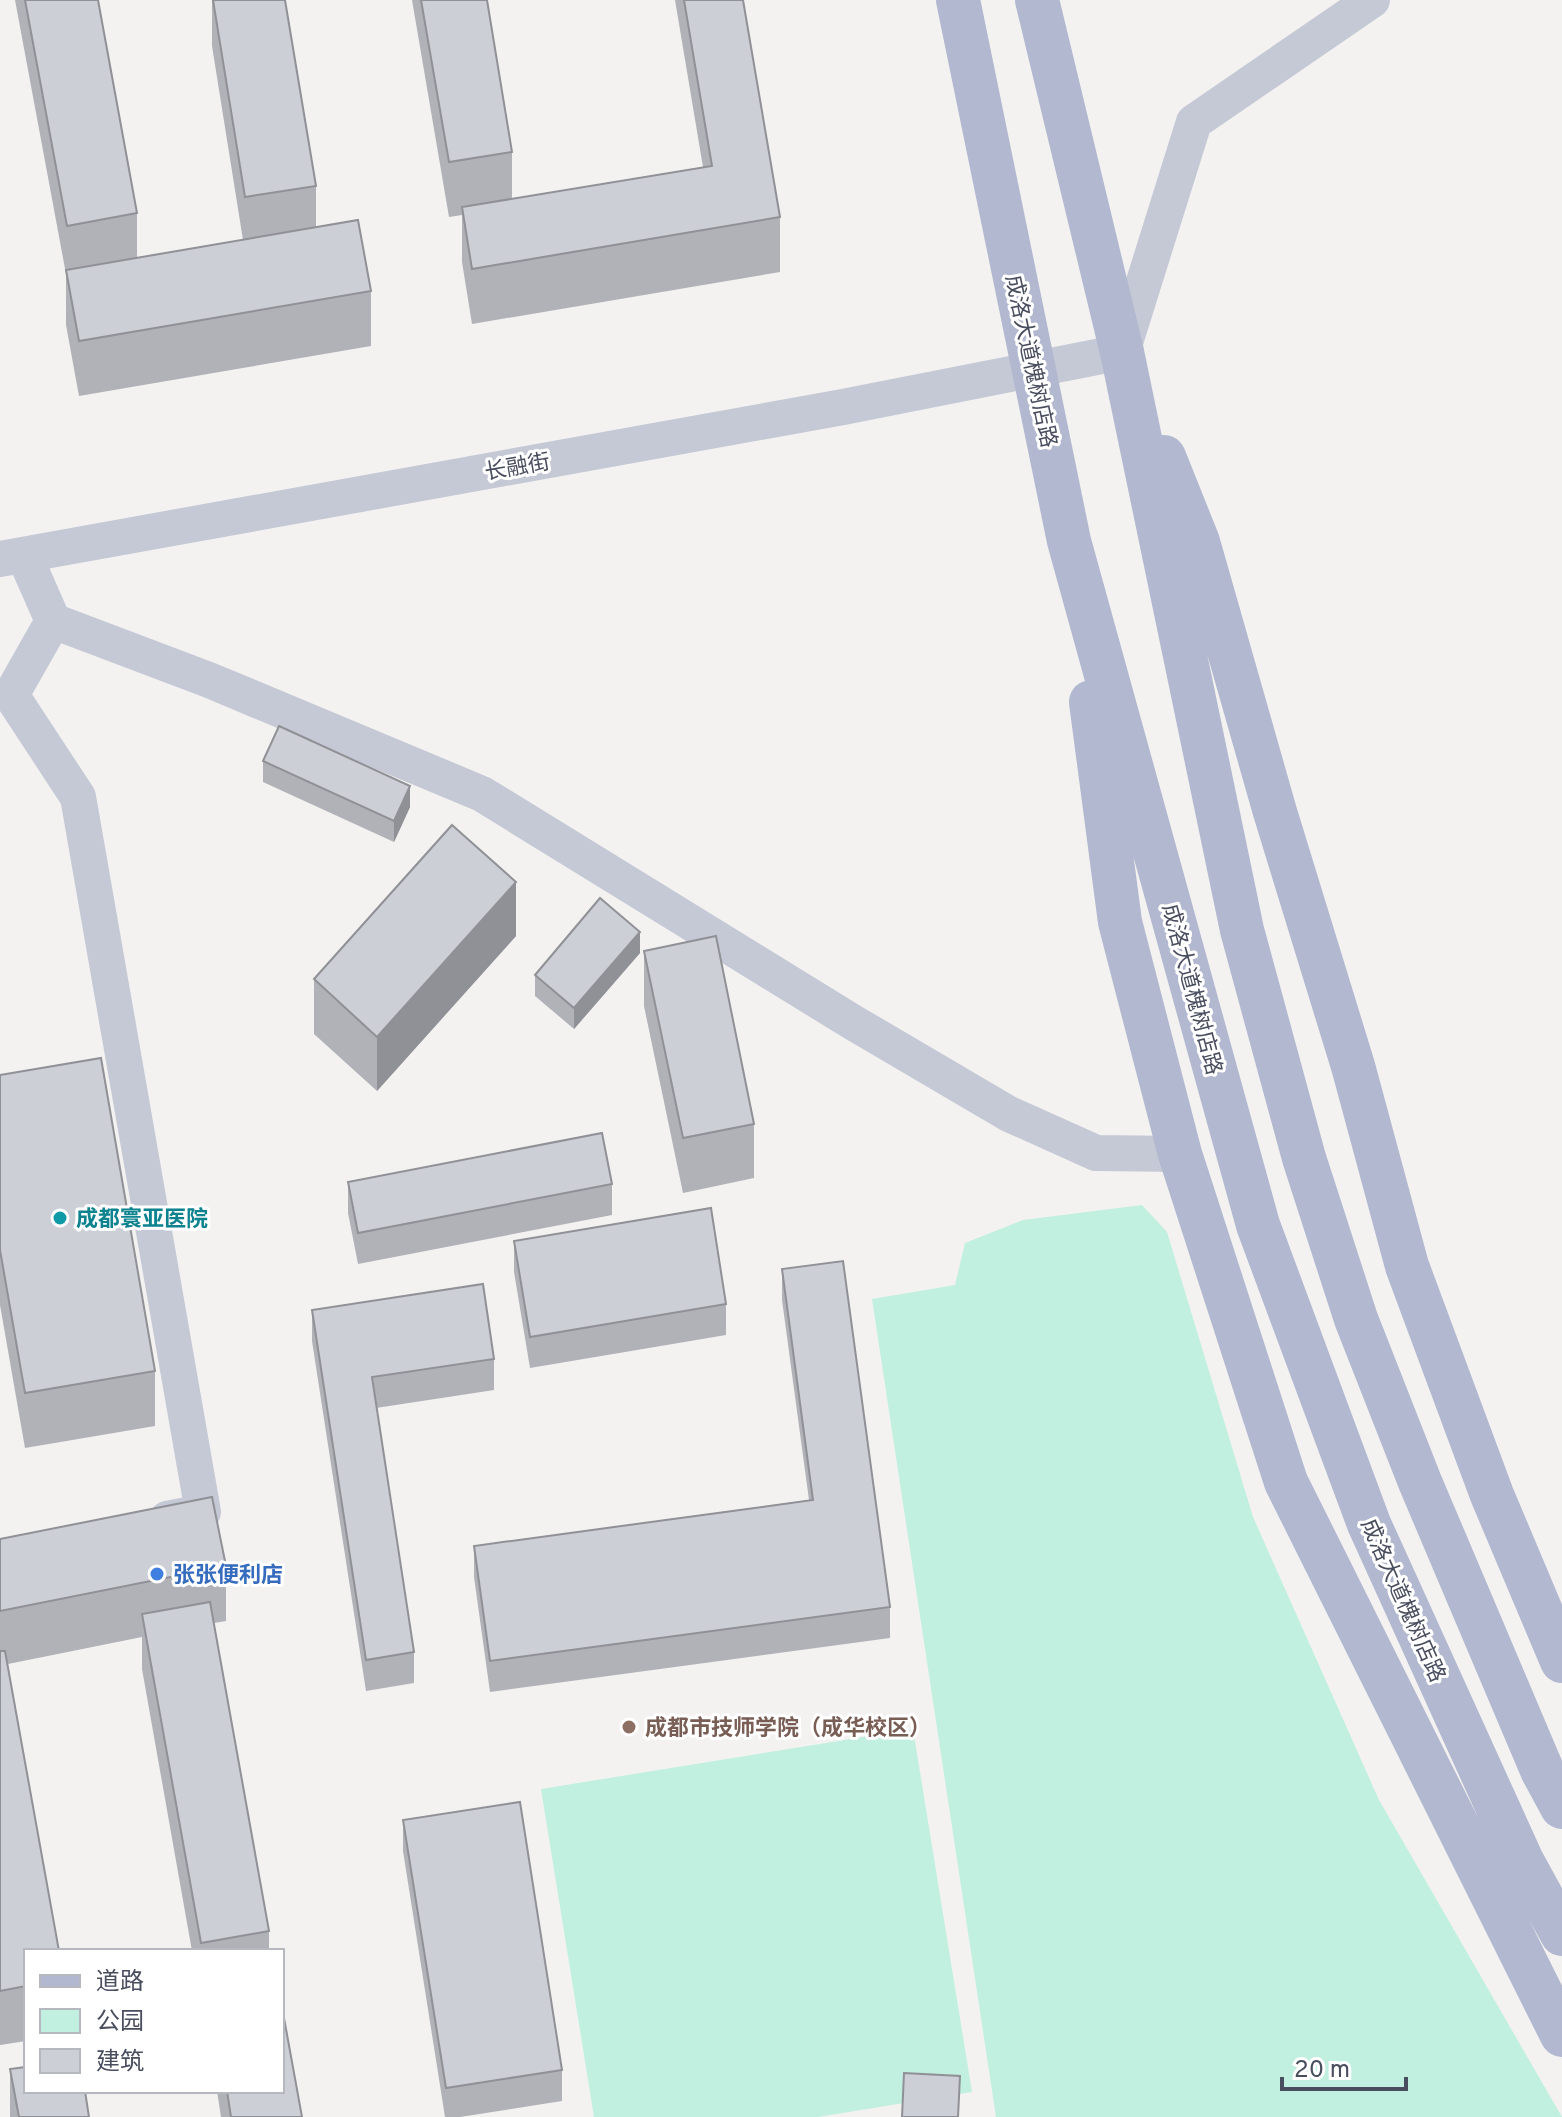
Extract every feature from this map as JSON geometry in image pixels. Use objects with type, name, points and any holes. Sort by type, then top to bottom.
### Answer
[{"type":"main road","name":"成洛大道槐树店路","points":[[958,0],[1069,541],[1258,1225],[1369,1524],[1522,1861],[1562,1934]]},
{"type":"main road","points":[[1037,0],[1122,352],[1242,930],[1304,1158],[1356,1319],[1420,1482],[1542,1770],[1562,1807]]},
{"type":"main road","points":[[1122,352],[1198,542],[1275,812],[1353,1066],[1407,1266],[1492,1495],[1562,1661]]},
{"type":"main road","points":[[1069,541],[1120,922],[1180,1154],[1286,1482],[1562,2035]]},
{"type":"street","points":[[1122,352],[1194,122],[1372,0]]},
{"type":"street","name":"长融街","points":[[12,557],[1034,371],[1122,352]]},
{"type":"street","points":[[12,557],[53,621],[209,680],[482,794],[854,1023],[1009,1114],[1096,1153],[1180,1154]]},
{"type":"street","points":[[53,621],[11,695],[78,797],[203,1512],[140,1524]]},
{"type":"green space","points":[[1142,1205],[1167,1232],[1253,1517],[1379,1800],[1562,2117],[996,2117],[872,1299],[955,1285],[965,1243],[1023,1220]]},
{"type":"green space","points":[[913,1729],[972,2092],[818,2117],[594,2117],[541,1789]]},
{"type":"building","points":[[25,0],[98,0],[137,213],[67,226]]},
{"type":"building","points":[[213,0],[285,0],[316,186],[245,197]]},
{"type":"building","points":[[421,0],[487,0],[512,152],[449,162]]},
{"type":"building","points":[[684,0],[743,0],[780,217],[472,269],[462,207],[712,166]]},
{"type":"building","points":[[358,220],[371,291],[79,341],[66,270]]},
{"type":"building","points":[[279,726],[410,786],[394,821],[263,761]]},
{"type":"building","points":[[452,825],[516,882],[377,1037],[314,979]]},
{"type":"building","points":[[600,898],[640,932],[574,1008],[535,975]]},
{"type":"building","points":[[716,936],[754,1124],[683,1138],[644,951]]},
{"type":"building","name":"成都寰亚医院","points":[[101,1058],[155,1371],[25,1393],[0,1250],[0,1075]]},
{"type":"building","points":[[602,1133],[612,1184],[358,1233],[348,1182]]},
{"type":"building","points":[[711,1208],[726,1304],[530,1337],[514,1241]]},
{"type":"building","points":[[843,1261],[890,1607],[490,1661],[474,1546],[813,1500],[782,1269]]},
{"type":"building","points":[[483,1284],[494,1359],[372,1377],[414,1652],[366,1660],[312,1310]]},
{"type":"building","points":[[212,1497],[226,1566],[0,1611],[0,1539]]},
{"type":"building","points":[[210,1602],[269,1931],[201,1943],[142,1614]]},
{"type":"building","points":[[0,1651],[5,1651],[59,1949],[24,1949],[24,1986],[0,1991]]},
{"type":"building","points":[[520,1802],[562,2070],[446,2088],[403,1820]]},
{"type":"building","points":[[284,2018],[302,2117],[231,2117],[227,2093],[284,2093]]},
{"type":"building","points":[[24,2067],[24,2093],[85,2093],[89,2117],[19,2117],[10,2069]]},
{"type":"building","points":[[904,2073],[960,2076],[958,2117],[902,2117]]},
{"type":"place","name":"成都寰亚医院","points":[[60,1218]]},
{"type":"place","name":"张张便利店","points":[[157,1574]]},
{"type":"place","name":"成都市技师学院（成华校区）","points":[[629,1727]]}]
